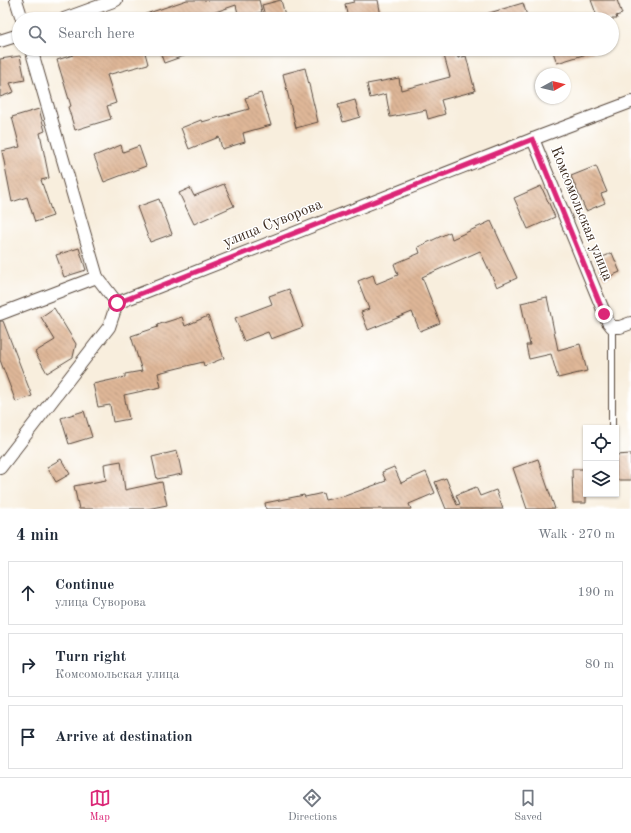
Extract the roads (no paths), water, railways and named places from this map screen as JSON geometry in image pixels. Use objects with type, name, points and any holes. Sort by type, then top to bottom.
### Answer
[{"type":"street","points":[[16,0],[20,12]]},
{"type":"street","points":[[83,12],[116,0]]},
{"type":"street","points":[[0,41],[12,37]]},
{"type":"street","points":[[0,468],[109,327],[117,303],[97,277],[33,56]]},
{"type":"street","name":"улица Суворова","points":[[117,303],[533,139],[631,102]]},
{"type":"street","name":"Комсомольская улица","points":[[533,139],[604,314],[612,327]]},
{"type":"street","points":[[0,314],[97,277]]},
{"type":"street","points":[[612,327],[631,323]]},
{"type":"lane","points":[[612,327],[612,425]]}]
